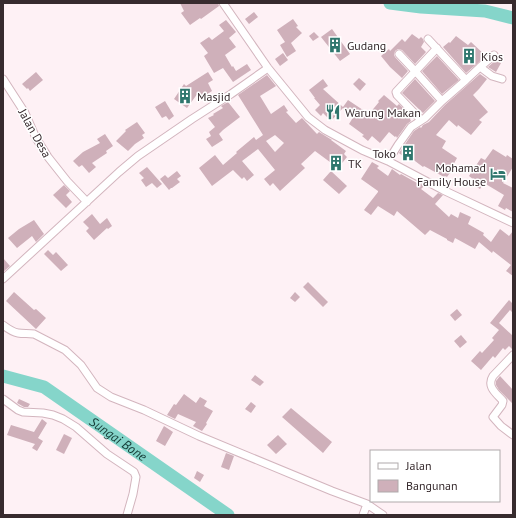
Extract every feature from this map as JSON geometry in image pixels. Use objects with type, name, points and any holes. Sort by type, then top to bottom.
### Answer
[{"type":"street","points":[[223,3],[268,68],[308,117],[325,130],[362,150],[388,161],[443,190],[513,223]]},
{"type":"street","points":[[428,39],[466,80]]},
{"type":"street","points":[[421,120],[396,93],[397,90],[437,48]]},
{"type":"street","points":[[398,54],[416,71],[442,101]]},
{"type":"street","points":[[388,161],[407,131],[429,114],[494,55]]},
{"type":"street","points":[[480,67],[492,76],[502,78]]},
{"type":"street","points":[[3,279],[138,156],[232,94],[268,68]]},
{"type":"street","name":"Jalan Desa","points":[[3,79],[25,113],[36,138],[48,157],[76,191],[88,202]]},
{"type":"street","points":[[3,325],[13,332],[34,334],[65,350],[82,365],[97,388],[111,397],[144,410],[206,439],[367,504],[383,515]]},
{"type":"street","points":[[513,355],[493,376],[490,384],[503,401],[502,405],[493,417],[513,434]]},
{"type":"street","points":[[3,399],[23,412],[42,413],[53,415],[62,419],[76,427],[107,454],[134,472],[136,477],[127,515]]},
{"type":"street","points":[[364,515],[367,504]]},
{"type":"building","points":[[180,3],[218,3],[219,6],[190,25],[181,13],[184,11]]},
{"type":"building","points":[[254,12],[258,17],[249,24],[245,19]]},
{"type":"building","points":[[293,19],[298,26],[296,27],[302,33],[291,43],[296,51],[287,57],[280,45],[285,42],[277,30]]},
{"type":"building","points":[[226,20],[236,32],[229,38],[236,47],[225,55],[236,71],[247,64],[251,70],[233,82],[223,68],[214,73],[204,56],[208,53],[200,43],[209,37],[212,40],[224,31],[219,25]]},
{"type":"building","name":"Gudang","points":[[332,29],[350,54],[340,61],[321,37]]},
{"type":"building","points":[[314,32],[319,37],[313,41],[309,36]]},
{"type":"building","points":[[412,34],[419,39],[421,37],[423,39],[424,42],[421,47],[426,52],[415,64],[402,50],[398,49],[395,51],[395,57],[408,71],[402,78],[381,56],[389,49],[390,51],[402,39],[405,42]]},
{"type":"building","points":[[456,36],[468,45],[471,42],[486,56],[466,73],[443,47],[449,42],[450,43]]},
{"type":"building","points":[[283,53],[288,60],[280,66],[275,59]]},
{"type":"building","points":[[437,56],[459,80],[442,94],[422,71]]},
{"type":"building","points":[[496,60],[501,63],[496,72],[488,67]]},
{"type":"building","points":[[36,72],[43,80],[30,91],[22,84]]},
{"type":"building","points":[[208,72],[213,80],[208,83],[212,91],[201,98],[198,93],[187,108],[174,99],[184,84],[186,86]]},
{"type":"building","points":[[480,74],[487,79],[473,95],[488,112],[479,120],[482,122],[471,135],[458,125],[457,127],[449,120],[436,135],[446,141],[442,148],[457,158],[447,177],[444,177],[424,166],[423,167],[411,158],[409,161],[399,153],[414,131],[429,122],[445,105]]},
{"type":"building","points":[[267,75],[276,86],[260,96],[271,114],[284,105],[288,111],[286,112],[296,123],[302,118],[317,134],[319,132],[346,151],[344,154],[347,157],[338,168],[315,151],[301,164],[305,168],[280,191],[273,183],[270,186],[264,179],[275,170],[258,149],[242,161],[254,175],[247,181],[244,177],[242,179],[233,170],[212,186],[199,168],[215,155],[223,165],[254,137],[256,140],[263,135],[238,95]],"holes":[[[275,135],[284,143],[275,152],[266,141]]]},
{"type":"building","points":[[359,78],[366,84],[360,91],[353,84]]},
{"type":"building","points":[[323,79],[328,86],[323,89],[343,107],[348,100],[369,114],[384,95],[397,106],[399,104],[412,117],[410,119],[411,121],[397,138],[389,132],[380,143],[372,136],[368,141],[362,136],[364,135],[349,124],[354,116],[343,108],[331,121],[323,113],[321,116],[315,110],[320,105],[309,90]]},
{"type":"building","points":[[415,79],[435,101],[423,113],[402,93]]},
{"type":"building","points":[[165,101],[174,116],[169,120],[166,116],[162,118],[155,107]]},
{"type":"building","points":[[228,102],[240,117],[219,134],[223,140],[212,147],[206,139],[211,136],[209,132],[215,127],[208,118],[223,108],[221,106]]},
{"type":"building","points":[[137,122],[145,133],[142,135],[144,138],[128,151],[116,141],[126,131],[125,130]]},
{"type":"building","points":[[105,134],[113,146],[106,151],[107,153],[92,163],[96,167],[89,173],[82,165],[79,167],[73,161],[83,152],[100,143],[97,139]]},
{"type":"building","points":[[493,149],[506,157],[507,155],[513,159],[513,167],[503,183],[513,188],[513,212],[498,206],[504,195],[484,183],[480,189],[470,183],[473,179],[469,176],[481,158],[485,160]]},
{"type":"building","points":[[372,162],[379,166],[377,168],[388,176],[392,169],[400,175],[401,174],[417,183],[418,182],[424,186],[421,189],[433,198],[438,193],[443,195],[435,204],[449,217],[451,214],[458,218],[460,212],[471,217],[468,224],[484,233],[483,235],[491,242],[500,229],[509,236],[513,231],[513,276],[506,271],[511,265],[493,251],[492,253],[479,242],[475,249],[455,238],[453,243],[430,230],[425,235],[397,211],[394,216],[378,206],[371,215],[364,210],[378,192],[361,179]]},
{"type":"building","points":[[147,167],[162,184],[157,188],[152,183],[146,187],[141,180],[144,178],[139,173]]},
{"type":"building","points":[[177,171],[181,176],[177,179],[180,182],[169,190],[160,179],[165,175],[168,178]]},
{"type":"building","points":[[331,171],[347,186],[339,194],[323,180]]},
{"type":"building","points":[[64,185],[70,191],[66,195],[72,202],[66,208],[53,195]]},
{"type":"building","points":[[92,214],[100,224],[107,218],[112,226],[108,229],[107,228],[94,240],[86,231],[89,228],[83,222]]},
{"type":"building","points":[[34,220],[44,234],[36,242],[32,236],[17,248],[8,238]]},
{"type":"building","points":[[48,250],[53,255],[56,252],[68,265],[61,271],[44,254]]},
{"type":"building","points":[[3,258],[10,266],[3,272]]},
{"type":"building","points":[[308,282],[328,302],[323,307],[303,287]]},
{"type":"building","points":[[14,292],[34,310],[36,309],[46,318],[36,329],[6,301]]},
{"type":"building","points":[[295,292],[300,297],[295,302],[290,298]]},
{"type":"building","points":[[509,300],[513,304],[513,313],[510,310],[499,323],[513,336],[513,350],[509,346],[505,350],[503,348],[495,358],[493,356],[481,370],[471,361],[480,351],[482,353],[494,340],[492,338],[499,330],[490,323]]},
{"type":"building","points":[[457,309],[462,315],[455,321],[450,315]]},
{"type":"building","points":[[461,335],[467,342],[460,348],[454,341]]},
{"type":"building","points":[[255,375],[264,382],[260,386],[251,380]]},
{"type":"building","points":[[500,376],[513,390],[513,404],[496,385],[496,381]]},
{"type":"building","points":[[184,394],[196,403],[200,397],[207,401],[204,406],[213,411],[202,431],[193,426],[196,422],[178,414],[175,419],[167,415],[174,404],[176,405]]},
{"type":"building","points":[[19,399],[30,404],[28,407],[24,407],[17,403]]},
{"type":"building","points":[[251,402],[256,406],[251,413],[245,409]]},
{"type":"building","points":[[291,408],[332,442],[323,453],[282,417]]},
{"type":"building","points":[[42,419],[47,423],[38,438],[43,441],[37,451],[32,448],[35,444],[7,435],[11,425],[34,432]]},
{"type":"building","points":[[164,426],[173,432],[165,446],[156,441]]},
{"type":"building","points":[[64,434],[72,438],[64,454],[56,450]]},
{"type":"building","points":[[278,435],[287,444],[276,454],[267,445]]},
{"type":"building","points":[[226,453],[234,456],[229,470],[221,467]]},
{"type":"building","points":[[197,471],[204,475],[200,482],[194,478]]},
{"type":"waterway","points":[[390,3],[421,7],[485,11],[513,18]]},
{"type":"waterway","name":"Sungai Bone","points":[[3,376],[44,387],[228,515]]},
{"type":"place","name":"Gudang","points":[[335,45]]},
{"type":"place","name":"Kios","points":[[469,56]]},
{"type":"place","name":"Masjid","points":[[185,96]]},
{"type":"place","name":"Warung Makan","points":[[333,112]]},
{"type":"place","name":"Toko","points":[[408,153]]},
{"type":"place","name":"TK","points":[[336,163]]},
{"type":"place","name":"Mohamad Family House","points":[[498,174]]}]
